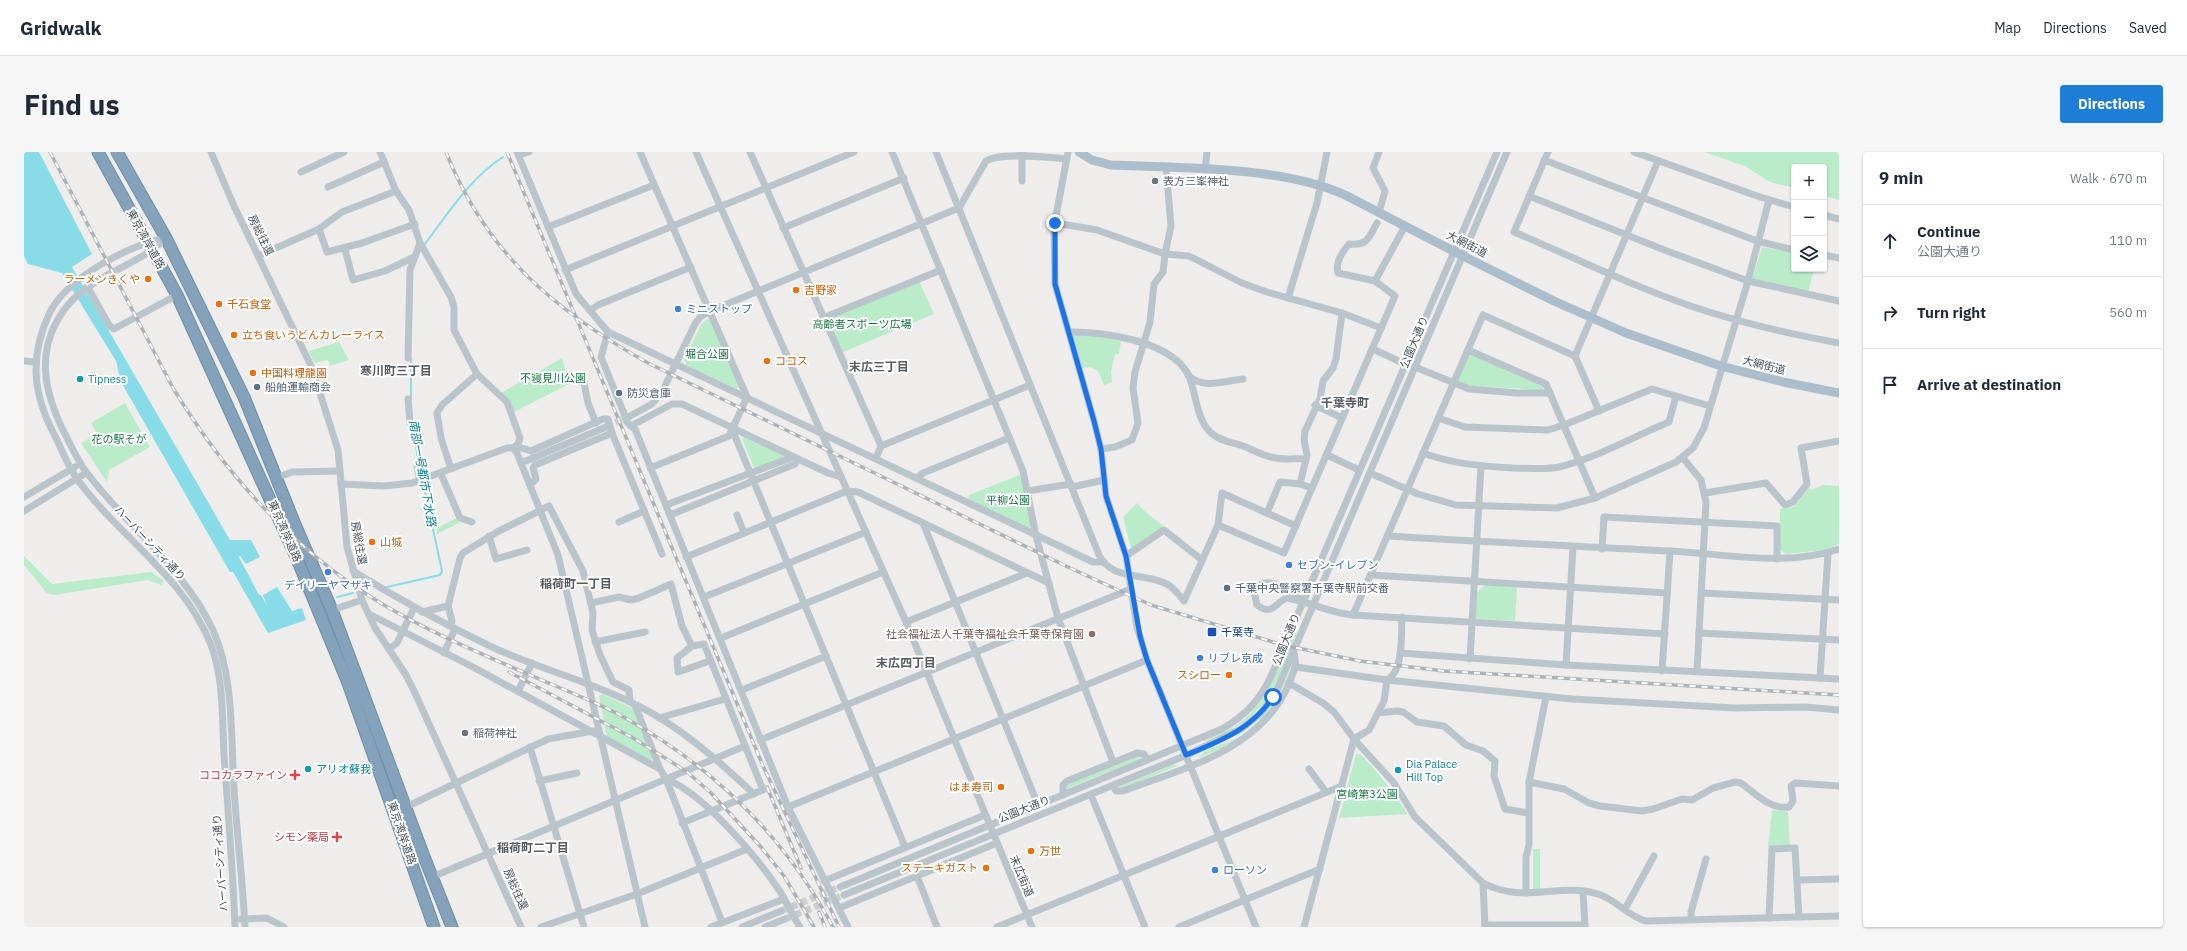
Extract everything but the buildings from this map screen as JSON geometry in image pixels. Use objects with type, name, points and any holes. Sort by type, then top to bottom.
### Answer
[{"type":"highway","name":"東京湾岸道路","points":[[98,152],[177,295],[256,464],[335,648],[394,809],[434,927]]},
{"type":"highway","name":"東京湾岸道路","points":[[117,152],[166,238],[234,374],[332,610],[452,927]]},
{"type":"main road","name":"大網街道","points":[[1079,152],[1092,160],[1104,164],[1205,170],[1275,177],[1322,186],[1345,195],[1463,256],[1590,317],[1660,346],[1721,366],[1783,382],[1839,392]]},
{"type":"street","name":"房総往還","points":[[212,152],[258,256],[312,368],[335,437],[340,471],[345,530],[353,572],[362,600],[375,628],[406,675],[521,927]]},
{"type":"street","points":[[301,172],[344,152]]},
{"type":"street","points":[[341,484],[396,486],[422,480],[510,448],[518,444],[520,438],[507,402],[497,390],[477,374],[454,330],[454,307],[451,296],[422,246],[409,210],[396,191],[380,152]]},
{"type":"street","points":[[529,152],[518,154],[565,270],[576,294],[608,332],[677,363],[1036,536],[1092,562],[1103,562]]},
{"type":"street","points":[[640,152],[746,397],[729,436],[650,468]]},
{"type":"street","name":"末広街道","points":[[696,152],[906,622],[1032,927]]},
{"type":"street","points":[[750,152],[881,446]]},
{"type":"street","points":[[565,270],[854,152]]},
{"type":"street","points":[[892,152],[904,178],[1023,471],[1036,536],[1058,618],[1114,762]]},
{"type":"street","points":[[936,152],[1103,562],[1115,571],[1130,575],[1145,576],[1168,585],[1184,601],[1218,525],[1222,493],[1296,526]]},
{"type":"street","points":[[1205,170],[1207,152]]},
{"type":"street","points":[[1288,298],[1322,186],[1327,152]]},
{"type":"street","points":[[1379,152],[1373,168],[1385,191],[1379,213]]},
{"type":"street","name":"公園大通り","points":[[840,887],[1183,746],[1230,725],[1258,701],[1272,674],[1496,152]]},
{"type":"street","name":"公園大通り","points":[[844,895],[1186,755],[1232,735],[1256,718],[1276,692],[1312,604],[1370,473],[1506,152]]},
{"type":"street","points":[[1548,152],[1514,232],[1678,301],[1735,319],[1839,343]]},
{"type":"street","points":[[1634,152],[1769,200],[1791,206]]},
{"type":"street","points":[[1022,153],[1022,181]]},
{"type":"street","points":[[630,416],[645,409],[657,399],[677,363],[695,324],[700,318],[710,311],[959,208],[986,161],[995,155],[1022,153],[1068,155],[1055,223],[1053,275],[1101,449],[1106,496],[1119,530],[1126,556],[1138,632],[1147,660],[1256,927]]},
{"type":"street","points":[[1544,160],[1757,241],[1791,249]]},
{"type":"street","points":[[1575,356],[1590,317],[1658,161]]},
{"type":"street","points":[[328,187],[384,162]]},
{"type":"street","points":[[1101,449],[1115,447],[1132,440],[1136,432],[1138,423],[1133,388],[1135,372],[1150,322],[1154,284],[1163,272],[1171,226],[1166,168]]},
{"type":"street","points":[[783,228],[904,178]]},
{"type":"street","points":[[548,228],[654,185]]},
{"type":"street","points":[[258,256],[319,229],[342,212],[396,191]]},
{"type":"street","points":[[1529,196],[1626,235],[1748,281],[1839,302]]},
{"type":"street","points":[[1370,473],[1407,490],[1438,501],[1456,505],[1557,508],[1596,498],[1683,458],[1698,442],[1710,406],[1735,319],[1748,281],[1757,241],[1769,200]]},
{"type":"street","points":[[1827,216],[1839,219]]},
{"type":"street","points":[[1055,223],[1097,230],[1165,254],[1189,256],[1242,283],[1342,313],[1381,328]]},
{"type":"street","points":[[1218,525],[1284,553],[1395,296],[1375,281],[1338,273],[1337,270],[1341,252],[1349,244],[1359,245],[1368,240],[1377,223]]},
{"type":"street","points":[[319,229],[327,252],[345,249],[415,224]]},
{"type":"street","points":[[1375,281],[1405,226]]},
{"type":"street","points":[[150,246],[166,238]]},
{"type":"street","points":[[150,246],[166,238]]},
{"type":"street","name":"ハーバーシティ通り","points":[[150,246],[81,277],[68,289],[53,306],[46,322],[36,362],[35,374],[40,403],[77,479],[104,511],[173,581],[199,619],[211,646],[219,682],[221,700],[235,923]]},
{"type":"street","name":"ハーバーシティ通り","points":[[150,246],[87,286],[68,305],[49,336],[46,355],[46,373],[53,410],[80,464],[86,473],[187,587],[205,614],[222,653],[228,686],[235,803],[242,867],[245,927]]},
{"type":"street","points":[[408,358],[410,270],[414,257],[422,246]]},
{"type":"street","points":[[345,249],[353,280],[385,271],[414,257]]},
{"type":"street","points":[[1827,256],[1839,258]]},
{"type":"street","points":[[591,310],[598,305],[690,266]]},
{"type":"street","points":[[823,318],[941,270]]},
{"type":"street","points":[[87,286],[109,326],[114,329],[177,295]]},
{"type":"street","points":[[1300,484],[1307,455],[1304,440],[1305,431],[1315,405],[1320,398],[1323,381],[1336,359],[1342,313]]},
{"type":"street","points":[[1353,615],[1483,316],[1575,356],[1599,411]]},
{"type":"street","points":[[608,332],[601,357],[627,422],[635,429],[788,806],[848,927]]},
{"type":"street","points":[[1069,332],[1088,332],[1110,335],[1144,344],[1162,351],[1180,364],[1188,375],[1204,425],[1223,441],[1246,447],[1274,458],[1306,459]]},
{"type":"street","points":[[1372,349],[1405,364]]},
{"type":"street","points":[[1468,350],[1546,384],[1596,498]]},
{"type":"street","points":[[24,361],[36,362]]},
{"type":"street","points":[[1415,367],[1453,383],[1480,390],[1550,393]]},
{"type":"street","points":[[451,469],[441,438],[436,414],[442,405],[477,374]]},
{"type":"street","points":[[1188,375],[1200,383],[1208,384],[1243,379]]},
{"type":"street","points":[[584,383],[588,403],[596,423]]},
{"type":"street","points":[[876,458],[881,446],[1030,385]]},
{"type":"street","points":[[1438,418],[1465,426],[1536,431],[1548,430],[1564,425],[1652,389],[1710,406]]},
{"type":"street","points":[[1423,453],[1455,463],[1481,466],[1540,469],[1559,467],[1669,422],[1676,396]]},
{"type":"street","points":[[408,399],[410,423]]},
{"type":"street","points":[[631,426],[672,404],[682,404],[828,473],[841,477]]},
{"type":"street","points":[[1315,405],[1342,418]]},
{"type":"street","points":[[510,448],[519,447],[531,451],[596,423],[603,418],[608,419],[612,433],[662,554]]},
{"type":"street","points":[[521,463],[606,427]]},
{"type":"street","points":[[732,428],[806,604],[905,847]]},
{"type":"street","points":[[530,485],[536,479],[533,468],[535,466],[612,433]]},
{"type":"street","points":[[917,478],[1009,438]]},
{"type":"street","points":[[1705,493],[1766,483],[1785,505],[1793,502],[1807,484],[1801,448],[1839,441]]},
{"type":"street","points":[[510,448],[517,452],[558,555],[588,685],[596,733],[615,800],[645,927]]},
{"type":"street","points":[[1327,455],[1359,470]]},
{"type":"street","points":[[666,505],[796,458]]},
{"type":"street","points":[[670,515],[795,464],[796,458]]},
{"type":"street","points":[[1683,458],[1701,480],[1705,493],[1704,553],[1697,671]]},
{"type":"street","points":[[24,497],[80,464]]},
{"type":"street","points":[[1470,659],[1481,466]]},
{"type":"street","points":[[417,467],[422,480]]},
{"type":"street","points":[[276,478],[292,472],[340,471]]},
{"type":"street","points":[[24,511],[86,473]]},
{"type":"street","points":[[441,474],[460,518],[472,522]]},
{"type":"street","points":[[1027,491],[1071,486],[1104,480]]},
{"type":"street","points":[[1267,513],[1280,482],[1300,484],[1312,488]]},
{"type":"street","points":[[686,557],[848,491],[858,492],[1049,583]]},
{"type":"street","points":[[444,653],[453,628],[452,615],[448,606],[460,558],[468,548],[549,506],[583,571],[591,603],[595,642],[613,682],[629,690],[632,704],[660,769],[666,778],[682,823],[722,922]]},
{"type":"street","points":[[619,522],[644,511]]},
{"type":"street","points":[[737,515],[744,533]]},
{"type":"street","points":[[1602,549],[1604,517],[1705,521],[1777,526],[1777,559]]},
{"type":"street","points":[[923,523],[1038,805]]},
{"type":"street","points":[[1126,556],[1164,530],[1202,560]]},
{"type":"street","points":[[704,597],[866,532]]},
{"type":"street","points":[[489,536],[496,558],[528,550]]},
{"type":"street","points":[[1388,536],[1602,549],[1704,553],[1777,559],[1828,553],[1839,549]]},
{"type":"street","points":[[1566,665],[1573,547]]},
{"type":"street","points":[[1662,671],[1670,551]]},
{"type":"street","points":[[1820,678],[1828,553]]},
{"type":"street","points":[[353,572],[414,608],[493,648],[588,685],[632,704],[659,718],[716,758],[754,794]]},
{"type":"street","points":[[721,638],[883,572]]},
{"type":"street","points":[[906,622],[1027,573]]},
{"type":"street","points":[[1371,575],[1667,593]]},
{"type":"street","points":[[1303,601],[1294,593],[1269,582],[1260,585],[1254,592],[1257,605],[1266,609],[1275,608],[1287,598],[1303,601],[1339,614],[1664,634]]},
{"type":"street","points":[[591,603],[619,597],[631,600],[671,584],[682,626],[692,646]]},
{"type":"street","points":[[760,740],[1131,589]]},
{"type":"street","points":[[1702,592],[1839,600]]},
{"type":"street","points":[[332,610],[362,600]]},
{"type":"street","points":[[422,612],[448,606]]},
{"type":"street","points":[[389,648],[397,643],[401,632],[414,608]]},
{"type":"street","points":[[368,614],[518,691],[660,769]]},
{"type":"street","points":[[1304,927],[1354,739],[1370,730],[1384,701],[1387,680],[1392,677],[1400,653],[1402,617]]},
{"type":"street","points":[[595,642],[645,632]]},
{"type":"street","points":[[1699,633],[1839,640]]},
{"type":"street","points":[[682,823],[763,790],[704,644],[692,646],[677,658],[678,672],[710,661]]},
{"type":"street","points":[[1113,786],[1116,791],[1123,791],[1190,765],[1226,749],[1250,735],[1275,709],[1289,683],[1296,667],[1293,650]]},
{"type":"street","points":[[1400,653],[1662,671],[1697,671],[1839,679]]},
{"type":"street","points":[[742,690],[826,656]]},
{"type":"street","points":[[788,806],[1147,660]]},
{"type":"street","points":[[518,691],[532,663]]},
{"type":"street","points":[[1296,667],[1387,680],[1546,697],[1735,708],[1785,706],[1839,710]]},
{"type":"street","points":[[1289,683],[1323,703],[1334,712],[1354,739],[1394,783],[1415,817],[1483,883],[1506,893],[1570,890],[1584,891],[1602,895],[1639,919],[1646,921],[1678,923],[1691,919],[1839,916]]},
{"type":"street","points":[[1526,893],[1526,857],[1529,845],[1529,782],[1546,697]]},
{"type":"street","points":[[659,718],[725,699]]},
{"type":"street","points":[[1378,713],[1397,710],[1403,712],[1416,722],[1444,726],[1466,745],[1483,751],[1495,761],[1494,776],[1504,809],[1528,813]]},
{"type":"street","points":[[406,807],[548,739],[596,733]]},
{"type":"street","points":[[432,877],[745,746]]},
{"type":"street","points":[[530,747],[552,826],[584,927]]},
{"type":"street","points":[[1063,795],[1063,785],[1067,781],[1139,752],[1144,754],[1147,760]]},
{"type":"street","points":[[1309,769],[1326,792]]},
{"type":"street","points":[[539,781],[577,773]]},
{"type":"street","points":[[666,778],[677,783],[726,825],[747,849],[784,899],[797,926]]},
{"type":"street","points":[[1529,782],[1564,789],[1589,803],[1600,806],[1642,811],[1653,810],[1682,799],[1692,800],[1713,788],[1734,782],[1741,783],[1772,805],[1780,808],[1789,807],[1793,801],[1791,786],[1795,783],[1839,786]]},
{"type":"street","points":[[997,927],[1342,786]]},
{"type":"street","points":[[1091,795],[1145,927]]},
{"type":"street","points":[[824,881],[985,815]]},
{"type":"street","points":[[839,908],[997,843]]},
{"type":"street","points":[[1769,918],[1772,849],[1795,848],[1799,917]]},
{"type":"street","points":[[541,927],[637,894],[747,849]]},
{"type":"street","points":[[1625,909],[1654,856]]},
{"type":"street","points":[[1691,919],[1691,912],[1706,859]]},
{"type":"street","points":[[1180,927],[1320,869]]},
{"type":"street","points":[[917,876],[937,927]]},
{"type":"street","points":[[1798,880],[1839,879]]},
{"type":"street","points":[[1483,883],[1485,926],[1585,926],[1584,891]]},
{"type":"street","points":[[711,927],[784,899]]},
{"type":"street","points":[[742,927],[781,911]]},
{"type":"street","points":[[235,923],[245,919],[267,918],[284,927]]},
{"type":"street","points":[[765,927],[785,919]]},
{"type":"street","points":[[1646,921],[1654,927]]},
{"type":"green space","points":[[1704,152],[1839,152],[1839,200],[1827,197],[1827,164],[1791,164],[1791,187],[1770,182],[1745,166]]},
{"type":"green space","points":[[1762,247],[1791,252],[1791,272],[1813,272],[1808,293],[1752,280]]},
{"type":"green space","name":"高齢者スポーツ広場","points":[[919,281],[934,314],[843,352],[828,321],[830,317]]},
{"type":"green space","name":"堀合公園","points":[[707,319],[711,320],[739,386],[737,389],[686,365],[684,360],[701,324]]},
{"type":"green space","points":[[1073,334],[1105,337],[1121,341],[1119,354],[1115,354],[1111,372],[1112,382],[1104,385],[1098,371],[1090,367],[1082,368]]},
{"type":"green space","points":[[339,342],[349,360],[330,366],[328,360],[314,363],[309,351]]},
{"type":"green space","points":[[1469,355],[1544,387],[1542,390],[1472,386],[1459,383],[1458,380]]},
{"type":"green space","name":"不寝見川公園","points":[[562,358],[569,384],[514,412],[501,393]]},
{"type":"green space","name":"花の駅そが","points":[[125,403],[150,447],[109,470],[107,482],[81,443],[97,434],[91,423]]},
{"type":"green space","points":[[745,437],[782,455],[783,458],[758,469],[754,467],[742,439]]},
{"type":"green space","name":"平柳公園","points":[[1019,475],[1022,478],[1031,526],[1028,529],[968,500],[969,495]]},
{"type":"green space","points":[[1823,485],[1839,486],[1839,544],[1825,550],[1786,554],[1780,550],[1780,509],[1794,507],[1809,488],[1812,490]]},
{"type":"green space","points":[[1137,503],[1143,510],[1164,527],[1134,549],[1131,548],[1123,517]]},
{"type":"green space","points":[[457,518],[459,523],[437,534],[437,528]]},
{"type":"green space","points":[[24,556],[52,584],[151,572],[164,581],[161,585],[148,580],[54,595],[47,593],[24,565]]},
{"type":"green space","points":[[1485,585],[1517,587],[1515,621],[1477,619],[1475,617],[1477,592]]},
{"type":"green space","points":[[1295,631],[1297,633],[1274,687],[1255,713],[1241,723],[1224,733],[1202,742],[1238,724],[1259,704],[1272,681]]},
{"type":"green space","points":[[1294,661],[1290,676],[1284,687],[1266,714],[1257,724],[1236,740],[1198,758],[1211,748],[1239,737],[1258,722],[1272,704]]},
{"type":"green space","points":[[602,694],[634,709],[653,758],[649,760],[607,737],[599,696]]},
{"type":"green space","name":"宮崎第3公園","points":[[1356,754],[1360,754],[1379,775],[1397,798],[1407,814],[1339,818]]},
{"type":"green space","points":[[1136,756],[1141,759],[1066,789],[1068,784]]},
{"type":"green space","points":[[1172,765],[1179,765],[1120,790],[1117,788]]},
{"type":"green space","points":[[1772,810],[1788,812],[1790,847],[1768,847]]},
{"type":"green space","points":[[1533,849],[1540,849],[1540,892],[1533,892]]},
{"type":"water","points":[[24,152],[39,152],[92,254],[72,267],[230,540],[251,540],[260,557],[246,564],[240,556],[239,557],[259,595],[261,595],[267,606],[263,595],[277,587],[292,611],[302,608],[306,620],[268,633],[233,572],[230,572],[121,382],[116,361],[62,273],[28,264],[24,256]]},
{"type":"waterway","name":"南部一号都市下水路","points":[[424,245],[460,197],[480,175],[503,157]]},
{"type":"waterway","name":"南部一号都市下水路","points":[[411,359],[411,400]]},
{"type":"waterway","name":"南部一号都市下水路","points":[[413,423],[419,466]]},
{"type":"waterway","name":"南部一号都市下水路","points":[[387,587],[440,575],[442,571],[423,482]]},
{"type":"waterway","points":[[337,597],[353,593]]},
{"type":"tunnel","points":[[606,427],[630,416]]},
{"type":"tunnel","points":[[781,911],[840,887]]},
{"type":"tunnel","points":[[785,919],[844,895]]},
{"type":"railway","points":[[50,152],[173,388],[214,449],[237,478],[287,531],[343,578],[374,599],[416,623],[506,665],[614,712],[634,723],[695,764],[722,786],[772,837],[794,865],[833,927]]},
{"type":"railway","points":[[446,152],[462,188],[481,220],[503,249],[527,276],[554,300],[614,343],[648,363],[1070,568],[1151,605],[1283,645],[1360,661],[1444,671],[1839,695]]},
{"type":"railway","points":[[507,152],[763,766],[839,927]]},
{"type":"railway","points":[[509,672],[633,738],[686,771],[711,793],[761,847],[784,876],[814,927]]},
{"type":"railway","points":[[767,787],[801,868]]},
{"type":"railway","points":[[819,912],[825,927]]},
{"type":"place","name":"表方三峯神社","points":[[1155,181]]},
{"type":"place","name":"ラーメンきくや","points":[[148,279]]},
{"type":"place","name":"吉野家","points":[[796,290]]},
{"type":"place","name":"千石食堂","points":[[219,304]]},
{"type":"place","name":"ミニストップ","points":[[678,309]]},
{"type":"place","name":"立ち食いうどんカレーライス","points":[[234,335]]},
{"type":"place","name":"ココス","points":[[767,361]]},
{"type":"place","name":"中国料理龍園","points":[[253,373]]},
{"type":"place","name":"Tipness","points":[[80,379]]},
{"type":"place","name":"船舶運輸商会","points":[[257,387]]},
{"type":"place","name":"防災倉庫","points":[[619,393]]},
{"type":"place","name":"山城","points":[[372,542]]},
{"type":"place","name":"セブン-イレブン","points":[[1289,565]]},
{"type":"place","name":"デイリーヤマザキ","points":[[328,572]]},
{"type":"place","name":"千葉中央警察署千葉寺駅前交番","points":[[1227,588]]},
{"type":"place","name":"千葉寺","points":[[1212,632]]},
{"type":"place","name":"社会福祉法人千葉寺福祉会千葉寺保育園","points":[[1092,634]]},
{"type":"place","name":"リブレ京成","points":[[1200,658]]},
{"type":"place","name":"スシロー","points":[[1229,675]]},
{"type":"place","name":"稲荷神社","points":[[465,733]]},
{"type":"place","name":"アリオ蘇我","points":[[308,769]]},
{"type":"place","name":"Dia Palace Hill Top","points":[[1398,770]]},
{"type":"place","name":"ココカラファイン","points":[[295,775]]},
{"type":"place","name":"はま寿司","points":[[1001,787]]},
{"type":"place","name":"シモン薬局","points":[[337,837]]},
{"type":"place","name":"万世","points":[[1031,851]]},
{"type":"place","name":"ステーキガスト","points":[[986,868]]},
{"type":"place","name":"ローソン","points":[[1215,870]]},
{"type":"district","name":"末広三丁目","points":[[879,366]]},
{"type":"district","name":"寒川町三丁目","points":[[396,370]]},
{"type":"district","name":"千葉寺町","points":[[1345,402]]},
{"type":"district","name":"稲荷町一丁目","points":[[576,583]]},
{"type":"district","name":"末広四丁目","points":[[906,662]]},
{"type":"district","name":"稲荷町二丁目","points":[[533,847]]},
{"type":"route","points":[[1055,223],[1053,275],[1101,449],[1106,496],[1119,530],[1126,556],[1140,636],[1147,660],[1186,755],[1222,740],[1241,729],[1261,714],[1273,697]]}]
